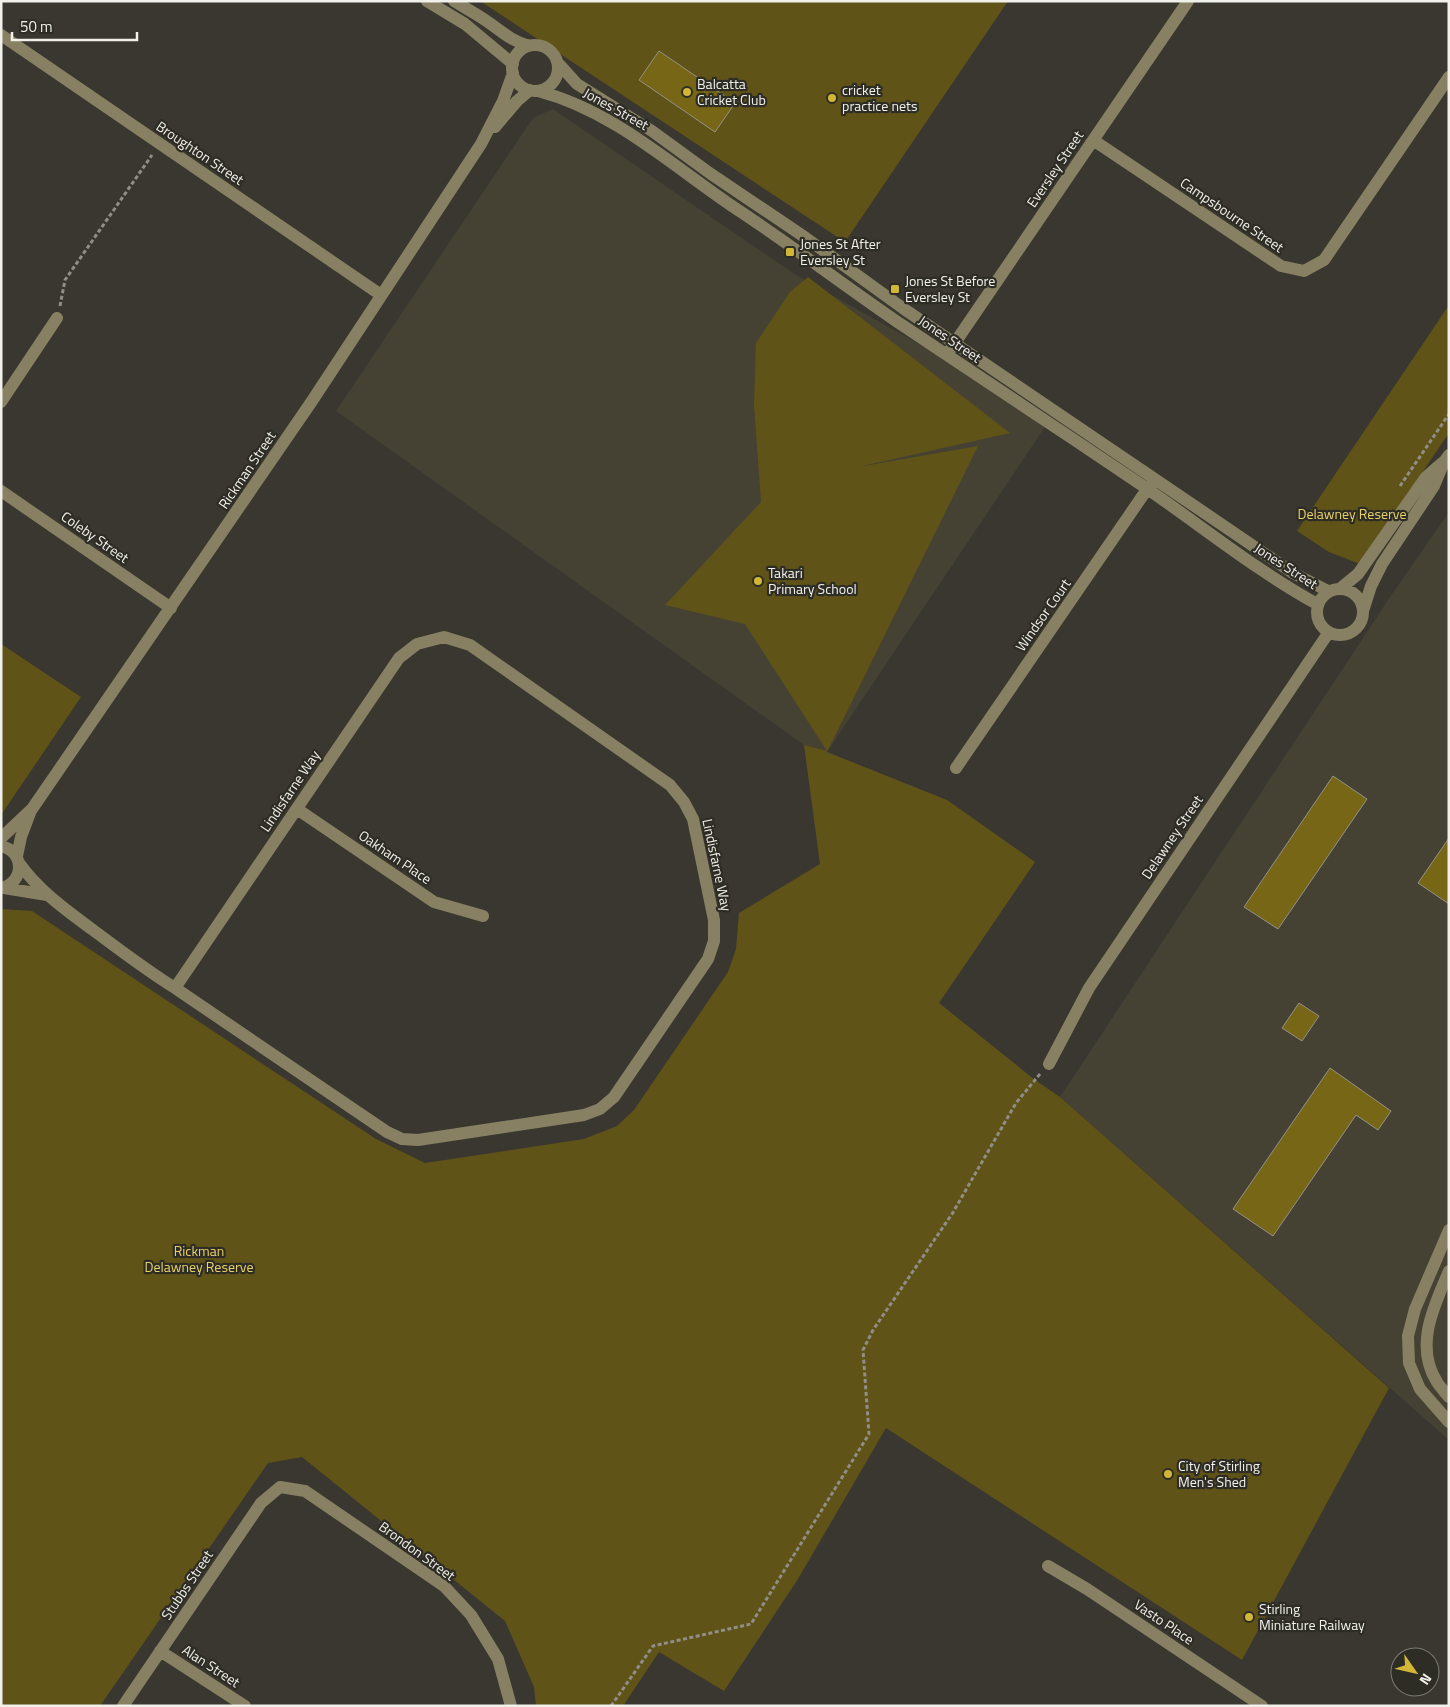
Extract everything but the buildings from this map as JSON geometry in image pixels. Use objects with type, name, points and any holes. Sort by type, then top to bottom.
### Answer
[{"type":"street","points":[[427,1],[465,24],[513,68]]},
{"type":"street","points":[[454,1],[489,22],[508,38],[529,46]]},
{"type":"street","name":"Eversley Street","points":[[951,349],[1188,1]]},
{"type":"street","name":"Broughton Street","points":[[1,35],[382,295]]},
{"type":"street","points":[[538,45],[546,48],[558,63],[556,78],[551,84],[534,90],[522,87],[516,80],[513,68],[516,56],[521,50],[529,46],[538,45]]},
{"type":"street","name":"Jones Street","points":[[558,63],[577,84],[652,131],[798,233],[951,349],[988,384],[1148,489],[1272,576],[1318,604]]},
{"type":"street","name":"Rickman Street","points":[[1,838],[32,809],[312,401],[480,144],[503,100],[513,68]]},
{"type":"street","name":"Campsbourne Street","points":[[1093,140],[1281,266],[1304,271],[1324,260],[1449,77]]},
{"type":"street","name":"Rickman Street","points":[[480,144],[517,101],[534,90]]},
{"type":"street","name":"Jones Street","points":[[534,90],[575,103],[626,130],[702,186],[798,250],[896,320],[951,349],[1155,478],[1293,573],[1328,592]]},
{"type":"street","points":[[1,402],[57,318]]},
{"type":"street","points":[[1363,611],[1359,598],[1354,593],[1341,588],[1358,574],[1426,477],[1446,458]]},
{"type":"street","points":[[1329,632],[1343,635],[1357,628],[1361,621],[1371,586],[1382,564],[1434,486],[1446,458]]},
{"type":"street","name":"Windsor Court","points":[[956,768],[1155,478]]},
{"type":"street","name":"Coleby Street","points":[[1,491],[171,608]]},
{"type":"street","name":"Jones Street","points":[[1329,632],[1317,617],[1318,604],[1320,599],[1328,592],[1341,588]]},
{"type":"street","name":"Delawney Street","points":[[1049,1064],[1088,988],[1329,632]]},
{"type":"street","name":"Lindisfarne Way","points":[[1,846],[12,851],[31,879],[47,895],[148,972],[175,988],[387,1132],[402,1139],[418,1140],[584,1115],[600,1109],[614,1097],[708,959],[714,941],[714,920],[693,818],[684,802],[670,785],[470,646],[444,637],[417,644],[399,658],[175,988]]},
{"type":"street","name":"Rickman Street","points":[[3,888],[11,884],[19,871],[18,860],[21,837],[32,809]]},
{"type":"street","name":"Oakham Place","points":[[297,809],[434,902],[483,916]]},
{"type":"street","name":"Lindisfarne Way","points":[[3,888],[47,895]]},
{"type":"street","points":[[1449,1230],[1415,1309],[1408,1336],[1410,1363],[1420,1389],[1449,1422]]},
{"type":"street","points":[[1449,1271],[1432,1313],[1426,1336],[1428,1359],[1436,1381],[1449,1397]]},
{"type":"street","name":"Stubbs Street","points":[[123,1706],[261,1503],[280,1487]]},
{"type":"street","name":"Brondon Street","points":[[280,1487],[304,1490],[444,1586],[470,1615],[498,1660],[510,1706]]},
{"type":"street","name":"Vasto Place","points":[[1048,1566],[1087,1589],[1262,1706]]},
{"type":"street","name":"Alan Street","points":[[160,1651],[245,1706]]},
{"type":"path","points":[[57,318],[64,280],[159,144]]},
{"type":"path","points":[[610,1706],[653,1646],[751,1624],[869,1434],[863,1350],[873,1330],[952,1214],[1016,1103],[1049,1064]]},
{"type":"shaded area","name":"Takari Primary School","points":[[553,109],[796,275],[1051,418],[827,752],[804,745],[336,411],[533,118]]},
{"type":"shaded area","points":[[1449,512],[1449,1440],[1060,1097],[1390,597]]},
{"type":"green space","points":[[480,1],[1008,1],[845,242]]},
{"type":"green space","name":"Rickman Delawney Reserve","points":[[808,277],[1010,433],[858,467],[978,446],[827,752],[947,800],[1035,862],[939,1003],[1035,1080],[1060,1097],[1389,1388],[1242,1660],[886,1428],[798,1579],[724,1691],[659,1652],[623,1706],[536,1706],[534,1687],[505,1621],[302,1457],[268,1463],[100,1706],[1,1706],[1,909],[32,911],[376,1139],[425,1163],[584,1139],[617,1126],[634,1110],[728,972],[736,949],[739,913],[820,864],[804,745],[827,751],[745,624],[665,605],[761,502],[754,404],[756,343],[790,292]]},
{"type":"green space","name":"Delawney Reserve","points":[[1449,305],[1449,433],[1360,564],[1329,552],[1297,531]]},
{"type":"green space","points":[[1,644],[81,697],[1,815]]},
{"type":"place","name":"Balcatta Cricket Club","points":[[687,92]]},
{"type":"place","name":"cricket practice nets","points":[[832,98]]},
{"type":"place","name":"Jones St After Eversley St","points":[[790,252]]},
{"type":"place","name":"Jones St Before Eversley St","points":[[895,289]]},
{"type":"place","name":"Takari Primary School","points":[[758,581]]},
{"type":"place","name":"City of Stirling Men's Shed","points":[[1168,1474]]},
{"type":"place","name":"Stirling Miniature Railway","points":[[1249,1617]]}]
